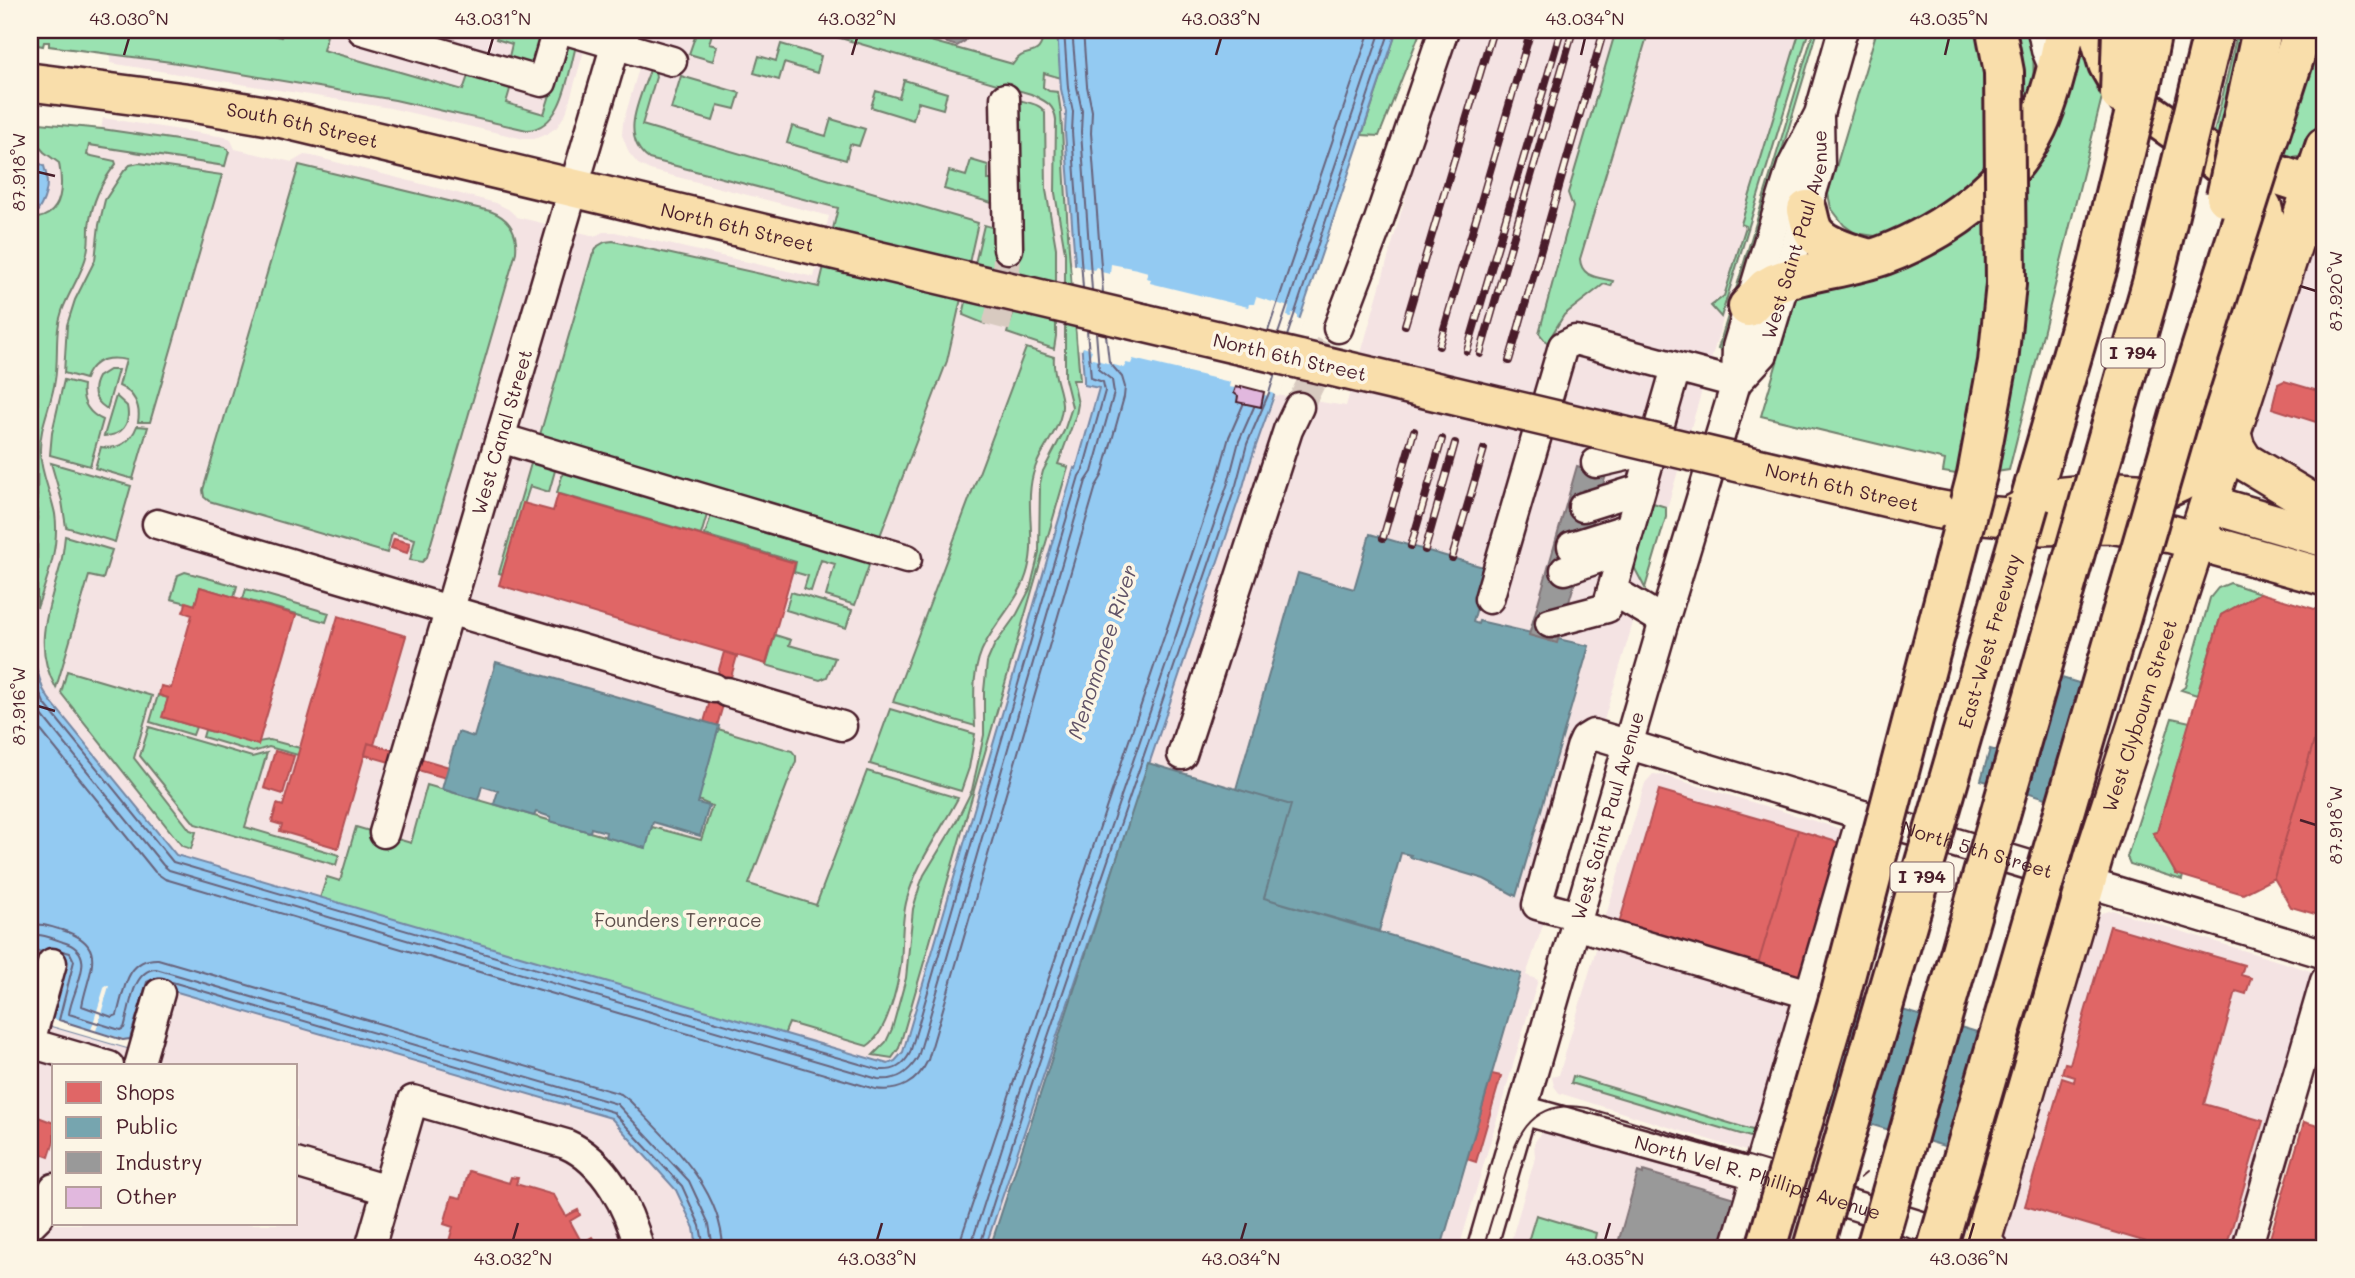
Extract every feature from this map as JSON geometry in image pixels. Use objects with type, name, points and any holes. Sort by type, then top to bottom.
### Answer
[{"type":"highway","points":[[1968,30],[1983,73],[2007,234]]},
{"type":"highway","points":[[1766,1248],[1825,993],[1977,475],[1998,362],[2006,284],[2004,72],[1996,30]]},
{"type":"highway","points":[[1748,307],[1766,288],[1786,279],[1882,256],[1915,242],[1938,229],[1991,188],[2018,158],[2036,128],[2047,103],[2065,30]]},
{"type":"highway","points":[[2098,30],[2108,64],[2127,97],[2203,150],[2251,190],[2262,208],[2267,228],[2197,458],[2180,482],[2156,493]]},
{"type":"highway","points":[[2112,206],[2122,30]]},
{"type":"highway","name":"East-West Freeway","points":[[1813,1248],[2098,266],[2152,30]]},
{"type":"highway","name":"I 794","points":[[1876,1248],[2153,280],[2214,30]]},
{"type":"highway","points":[[2179,418],[2262,30]]},
{"type":"highway","points":[[1937,1248],[2179,418],[2302,30]]},
{"type":"highway","points":[[2203,150],[2319,188],[2325,147]]},
{"type":"highway","points":[[1807,210],[1814,231],[1820,238],[1849,253],[1869,259]]},
{"type":"highway","points":[[1784,1248],[1825,993]]},
{"type":"main road","name":"South 6th Street","points":[[30,82],[275,117],[573,187]]},
{"type":"main road","name":"North 6th Street","points":[[573,187],[1935,509],[2008,517],[2040,526],[2109,524],[2171,534],[2325,577]]},
{"type":"main road","name":"West Clybourn Street","points":[[1985,1247],[2095,853],[2232,434],[2319,188]]},
{"type":"main road","points":[[2232,434],[2244,461],[2325,510]]},
{"type":"main road","points":[[2008,517],[2045,498],[2116,491],[2156,493]]},
{"type":"main road","points":[[2209,504],[2325,538]]},
{"type":"street","points":[[362,30],[542,82],[557,30]]},
{"type":"street","points":[[566,30],[618,37],[661,57]]},
{"type":"street","points":[[1338,328],[1378,223],[1444,30]]},
{"type":"street","name":"West Saint Paul Avenue","points":[[1482,1248],[1736,383],[1737,347],[1748,307],[1791,166],[1818,114],[1843,30]]},
{"type":"street","points":[[2042,30],[2046,50],[2055,71]]},
{"type":"street","name":"West Canal Street","points":[[384,833],[618,37]]},
{"type":"street","points":[[1005,98],[1008,249]]},
{"type":"street","name":"West Saint Paul Avenue","points":[[1736,383],[1763,354],[1786,279],[1820,166],[1818,114]]},
{"type":"street","points":[[1489,599],[1563,346],[1575,340],[1736,383]]},
{"type":"street","points":[[1664,621],[1632,520],[1676,368]]},
{"type":"street","points":[[1182,755],[1288,430],[1299,407]]},
{"type":"street","points":[[500,438],[907,559]]},
{"type":"street","points":[[1572,546],[1632,520]]},
{"type":"street","points":[[1572,546],[1632,520]]},
{"type":"street","points":[[1572,546],[1632,520]]},
{"type":"street","points":[[1572,546],[1632,520]]},
{"type":"street","points":[[157,524],[842,726]]},
{"type":"street","name":"North 5th Street","points":[[1577,920],[1536,905],[1581,748],[1585,739],[1593,734],[2325,954]]},
{"type":"street","points":[[1735,1248],[1757,1175],[1825,993],[1862,815]]},
{"type":"street","points":[[1577,920],[1825,993]]},
{"type":"street","points":[[52,963],[30,1043],[102,1064]]},
{"type":"street","points":[[2247,1248],[2325,981]]},
{"type":"street","points":[[140,1064],[160,993]]},
{"type":"street","points":[[370,1248],[413,1100],[578,1149],[601,1169],[628,1216],[639,1248]]},
{"type":"street","name":"North Vel R. Phillips Avenue","points":[[1522,1110],[1757,1175],[1985,1247]]},
{"type":"street","points":[[298,1164],[387,1190]]},
{"type":"street","points":[[30,1225],[40,1215],[52,1192]]},
{"type":"shaded area","points":[[30,30],[590,30],[566,113],[557,127],[547,134],[534,139],[524,139],[390,108],[110,63],[111,53],[49,46],[50,42],[45,42],[43,46],[32,44]]},
{"type":"shaded area","points":[[650,30],[1057,30],[1061,89],[1066,112],[1065,132],[1084,379],[1099,388],[903,1052],[888,1064],[176,855],[49,699],[32,655],[33,218],[46,196],[47,178],[44,166],[30,158],[30,121],[39,125],[101,130],[103,118],[225,137],[231,140],[235,149],[292,162],[304,155],[312,156],[496,203],[517,217],[595,236],[603,232],[615,232],[814,277],[829,216],[650,170],[638,164],[629,153],[622,135],[623,123]]},
{"type":"shaded area","points":[[1461,30],[1809,30],[1545,919],[1526,975],[1538,980],[1459,1248],[985,1248],[1243,487],[1254,446],[1276,395],[1346,406],[1439,79]]},
{"type":"shaded area","points":[[2325,217],[2325,497],[2249,442],[2313,229]]},
{"type":"shaded area","points":[[1653,774],[1864,836],[1752,1153],[1559,1093],[1554,1086],[1552,1077],[1559,1075],[1645,783]]},
{"type":"shaded area","points":[[2112,910],[2314,972],[2233,1248],[2001,1248],[2097,919],[2101,913]]},
{"type":"shaded area","points":[[35,950],[67,959],[49,1025],[133,1050],[153,984],[611,1118],[676,1190],[694,1228],[699,1248],[30,1248],[30,964]]},
{"type":"shaded area","points":[[1547,1131],[1745,1189],[1727,1248],[1509,1248],[1535,1158],[1534,1143],[1541,1133]]},
{"type":"green space","points":[[30,30],[256,30],[281,37],[284,30],[321,30],[328,32],[323,50],[463,90],[469,73],[511,86],[506,103],[544,114],[565,47],[569,44],[576,46],[562,98],[556,110],[549,120],[539,127],[527,130],[395,100],[171,62],[49,46],[49,42],[44,42],[43,46],[32,44]]},
{"type":"green space","points":[[499,30],[524,30],[544,36],[534,69],[508,61],[512,44],[496,39]]},
{"type":"green space","points":[[702,30],[713,30],[709,44],[717,46],[713,61],[689,54],[696,34]]},
{"type":"green space","points":[[813,30],[891,30],[1013,64],[1022,55],[1040,47],[1044,30],[1057,30],[1061,78],[1044,73],[1043,87],[1058,92],[1061,113],[1080,380],[1073,380],[1078,404],[1058,464],[1068,467],[899,1048],[892,1058],[873,1055],[886,1042],[892,1029],[906,978],[913,909],[924,875],[972,790],[984,735],[987,662],[1030,589],[1039,553],[1040,483],[1072,407],[1065,379],[1065,252],[1055,193],[1056,120],[1051,107],[1031,94]]},
{"type":"green space","points":[[1397,30],[1421,30],[1379,136],[1362,135]]},
{"type":"green space","points":[[1616,30],[1649,30],[1580,259],[1587,273],[1613,281],[1611,286],[1604,284],[1564,315],[1547,343],[1539,333],[1573,207],[1568,193]]},
{"type":"green space","points":[[1800,30],[1809,30],[1721,317],[1711,306],[1724,296],[1746,226],[1741,224]]},
{"type":"green space","points":[[1814,30],[1818,30],[1722,351],[1718,349]]},
{"type":"green space","points":[[1877,30],[2033,30],[2034,106],[2002,156],[1953,199],[1892,232],[1875,236],[1855,233],[1844,225],[1831,208],[1828,194]]},
{"type":"green space","points":[[2077,30],[2104,81],[2096,88],[2102,97],[2009,470],[1969,476],[1943,472],[1945,460],[1761,416],[1798,292],[1941,245]]},
{"type":"green space","points":[[2238,30],[2325,30],[2325,98],[2310,150],[2303,156],[2293,158],[2213,137]]},
{"type":"green space","points":[[781,44],[821,56],[817,73],[784,63],[779,80],[754,73],[759,56],[776,61]]},
{"type":"green space","points":[[651,67],[656,77],[642,125],[978,223],[947,361],[878,541],[539,438],[592,256],[598,246],[605,242],[613,241],[819,287],[838,208],[649,159],[640,150],[633,128],[638,103]]},
{"type":"green space","points":[[681,76],[740,93],[735,109],[718,105],[713,121],[671,109]]},
{"type":"green space","points":[[904,80],[947,93],[943,109],[918,102],[913,120],[871,107],[876,91],[899,98]]},
{"type":"green space","points":[[1019,100],[1038,106],[1045,113],[1046,190],[1056,248],[1054,349],[1007,333],[1019,296]]},
{"type":"green space","points":[[831,119],[865,129],[859,146],[850,144],[846,160],[787,143],[792,126],[826,136]]},
{"type":"green space","points":[[30,121],[39,125],[102,129],[225,147],[229,151],[225,166],[89,145],[87,155],[115,161],[116,164],[95,201],[90,217],[85,260],[60,319],[55,380],[40,452],[55,514],[56,538],[52,562],[37,608],[38,218],[46,215],[57,204],[61,180],[59,163],[44,152],[30,136]]},
{"type":"green space","points":[[971,160],[988,165],[988,180],[995,180],[995,204],[944,189],[949,171],[966,176]]},
{"type":"green space","points":[[139,163],[222,175],[150,422],[138,422],[135,400],[119,386],[126,360],[101,361],[92,367],[85,379],[64,373],[67,325],[75,300],[95,260],[105,200],[124,171],[130,165]]},
{"type":"green space","points":[[299,165],[490,211],[502,217],[514,232],[516,252],[427,557],[422,562],[410,560],[415,539],[392,533],[387,553],[209,501],[204,497],[203,490]]},
{"type":"green space","points":[[984,225],[995,228],[996,290],[985,324],[963,315]]},
{"type":"green space","points":[[1026,348],[1054,357],[1061,412],[1056,429],[1038,460],[1032,480],[1031,544],[1025,579],[986,642],[978,662],[974,683],[975,726],[893,702]]},
{"type":"green space","points":[[109,370],[118,370],[107,409],[99,402],[94,391],[98,377]]},
{"type":"green space","points":[[64,380],[83,385],[87,406],[103,420],[90,466],[50,455]]},
{"type":"green space","points":[[116,396],[127,406],[128,418],[124,428],[116,434],[104,436]]},
{"type":"green space","points":[[137,426],[148,427],[133,479],[95,468],[101,447],[123,444]]},
{"type":"green space","points":[[532,460],[556,467],[549,492],[530,486],[502,574],[499,573]]},
{"type":"green space","points":[[51,463],[131,486],[115,542],[66,527]]},
{"type":"green space","points":[[565,466],[709,508],[701,535],[557,493]]},
{"type":"green space","points":[[1653,503],[1666,507],[1666,517],[1645,588],[1634,567]]},
{"type":"green space","points":[[713,509],[872,557],[855,605],[826,596],[835,564],[821,560],[811,591],[804,589],[808,576],[794,572],[796,562],[705,535]]},
{"type":"green space","points":[[65,536],[112,550],[103,579],[89,576],[56,688],[49,672],[44,641],[48,610],[61,563]]},
{"type":"green space","points":[[185,572],[237,586],[234,597],[200,587],[195,605],[171,599],[178,575]]},
{"type":"green space","points":[[2230,583],[2260,593],[2221,615],[2197,695],[2181,690],[2185,687],[2210,598],[2218,588]]},
{"type":"green space","points":[[246,589],[329,613],[326,622],[243,599]]},
{"type":"green space","points":[[791,592],[852,610],[846,628],[786,610]]},
{"type":"green space","points":[[775,635],[791,640],[789,645],[835,658],[827,677],[820,680],[766,665]]},
{"type":"green space","points":[[67,671],[152,696],[134,758],[190,830],[196,832],[191,849],[182,846],[61,693]]},
{"type":"green space","points":[[158,695],[168,698],[163,717],[196,727],[193,735],[150,722]]},
{"type":"green space","points":[[890,709],[975,734],[969,768],[961,791],[870,764]]},
{"type":"green space","points":[[2172,718],[2190,722],[2157,832],[2153,833],[2176,874],[2183,876],[2182,880],[2130,864],[2127,857]]},
{"type":"green space","points":[[149,727],[252,757],[267,753],[245,827],[339,855],[336,865],[195,824],[140,756]]},
{"type":"green space","name":"Founders Terrace","points":[[718,729],[792,751],[796,756],[749,884],[816,905],[867,771],[958,798],[911,885],[904,915],[901,963],[894,996],[886,1020],[874,1040],[867,1046],[789,1023],[784,1035],[320,898],[327,877],[340,881],[356,827],[411,843],[427,785],[645,848],[652,827],[701,840],[712,806],[698,800]]},
{"type":"green space","points":[[205,730],[258,742],[270,740],[300,748],[298,755],[269,747],[253,752],[203,737]]},
{"type":"green space","points":[[1573,1076],[1759,1132],[1757,1139],[1571,1083]]},
{"type":"green space","points":[[1536,1215],[1596,1233],[1593,1248],[1526,1248]]},
{"type":"water","name":"Menomonee River","points":[[1057,30],[1397,30],[985,1248],[699,1248],[694,1228],[676,1190],[611,1118],[153,985],[134,1050],[48,1025],[67,959],[35,950],[30,964],[30,158],[44,166],[47,180],[44,200],[33,218],[32,655],[49,699],[176,855],[888,1064],[903,1052],[1099,388],[1084,385],[1065,132],[1066,112],[1061,89]]},
{"type":"pier","points":[[1071,264],[1094,270],[1096,267],[1101,269],[1101,272],[1110,274],[1111,264],[1137,269],[1148,272],[1146,278],[1151,279],[1150,283],[1248,307],[1249,304],[1254,304],[1256,297],[1289,307],[1287,316],[1291,317],[1292,313],[1303,320],[1280,394],[1278,397],[1270,392],[1269,396],[1264,395],[1259,407],[1248,405],[1237,402],[1238,396],[1234,393],[1235,388],[1229,387],[1230,382],[1133,359],[1131,364],[1126,363],[1125,368],[1089,358],[1092,350],[1083,347],[1082,350],[1078,349]]},
{"type":"pier","points":[[67,963],[53,1019],[91,1030],[105,985],[109,986],[96,1031],[131,1041],[148,986],[152,987],[134,1050],[48,1025]]},
{"type":"building: Shops","points":[[2284,381],[2325,393],[2325,425],[2272,408],[2278,384]]},
{"type":"building: Shops","points":[[558,494],[795,563],[766,664],[499,585],[523,503],[553,511]]},
{"type":"building: Shops","points":[[394,539],[410,543],[407,553],[391,548]]},
{"type":"building: Shops","points":[[200,587],[296,615],[258,745],[162,717],[168,698],[159,695],[161,686],[171,688],[192,615],[183,612],[186,602],[195,605]]},
{"type":"building: Shops","points":[[2260,593],[2325,612],[2325,703],[2274,878],[2243,894],[2176,874],[2153,833],[2157,832],[2221,615]]},
{"type":"building: Shops","points":[[2260,593],[2325,612],[2325,917],[2291,907],[2274,878],[2243,894],[2176,874],[2153,833],[2157,832],[2221,615]]},
{"type":"building: Shops","points":[[338,616],[406,636],[374,745],[368,743],[338,848],[280,831],[282,825],[272,822],[277,804],[283,806]]},
{"type":"building: Shops","points":[[724,652],[737,656],[717,726],[704,722]]},
{"type":"building: Shops","points":[[368,743],[449,767],[446,778],[365,755]]},
{"type":"building: Shops","points":[[275,751],[294,756],[283,794],[264,788]]},
{"type":"building: Shops","points":[[1659,790],[1798,830],[1757,968],[1618,927]]},
{"type":"building: Shops","points":[[1798,830],[1843,844],[1803,981],[1757,968]]},
{"type":"building: Shops","points":[[2110,926],[2244,965],[2241,975],[2251,978],[2246,994],[2236,991],[2204,1104],[2263,1121],[2226,1248],[2148,1248],[2150,1243],[2025,1206],[2062,1078],[2074,1082],[2075,1077],[2062,1073],[2065,1063],[2070,1064]]},
{"type":"building: Shops","points":[[1492,1074],[1501,1076],[1476,1162],[1467,1159]]},
{"type":"building: Shops","points":[[38,1117],[52,1122],[52,1147],[49,1157],[30,1150]]},
{"type":"building: Shops","points":[[2304,1122],[2325,1128],[2325,1248],[2267,1248]]},
{"type":"building: Shops","points":[[469,1171],[509,1183],[511,1177],[518,1178],[516,1184],[554,1195],[566,1216],[578,1210],[580,1215],[570,1221],[582,1243],[592,1237],[595,1242],[585,1248],[447,1248],[453,1227],[444,1224],[452,1196],[461,1198]]},
{"type":"building: Public","points":[[1370,534],[1483,567],[1481,573],[1486,574],[1473,622],[1478,624],[1479,621],[1589,646],[1516,896],[1484,879],[1401,853],[1379,931],[1264,898],[1291,805],[1236,789],[1298,573],[1354,589]]},
{"type":"building: Public","points":[[496,662],[719,726],[698,803],[709,806],[700,836],[653,822],[646,848],[605,837],[606,832],[591,828],[590,832],[550,821],[551,817],[536,812],[534,816],[494,804],[498,791],[482,786],[478,800],[442,789],[458,732],[474,737]]},
{"type":"building: Public","points":[[2055,676],[2082,684],[2062,749],[2087,756],[2072,806],[2020,790]]},
{"type":"building: Public","points":[[1990,749],[2021,758],[2012,789],[1981,780]]},
{"type":"building: Public","points":[[1148,763],[1291,805],[1264,898],[1521,974],[1441,1248],[990,1248]]},
{"type":"building: Public","points":[[1848,994],[1994,1037],[1961,1151],[1815,1108]]},
{"type":"building: Industry","points":[[920,30],[968,30],[969,33],[965,41],[957,46],[947,43],[941,35],[934,39],[927,38]]},
{"type":"building: Industry","points":[[1577,466],[1606,475],[1557,643],[1529,635]]},
{"type":"building: Industry","points":[[1643,1171],[1741,1200],[1727,1248],[1611,1248],[1613,1242],[1618,1243],[1638,1172],[1643,1174]]},
{"type":"building: Other","points":[[1236,387],[1264,392],[1261,407],[1237,402],[1238,396],[1234,393]]},
{"type":"tunnel","points":[[996,327],[1003,299],[1008,249]]},
{"type":"tunnel","points":[[1299,407],[1338,328]]},
{"type":"tram line","points":[[1484,1248],[1518,1140],[1537,1116],[1550,1109],[1567,1106],[1588,1108],[1772,1163]]},
{"type":"tram line","points":[[1860,1178],[1866,1173]]},
{"type":"railway","points":[[1405,325],[1493,30]]},
{"type":"railway","points":[[1439,346],[1531,30]]},
{"type":"railway","points":[[1467,351],[1561,30]]},
{"type":"railway","points":[[1480,354],[1573,30]]},
{"type":"railway","points":[[1509,361],[1604,30]]},
{"type":"railway","points":[[1383,538],[1414,431]]},
{"type":"railway","points":[[1411,546],[1442,439]]},
{"type":"railway","points":[[1425,550],[1455,443]]},
{"type":"railway","points":[[1452,558],[1484,449]]}]
